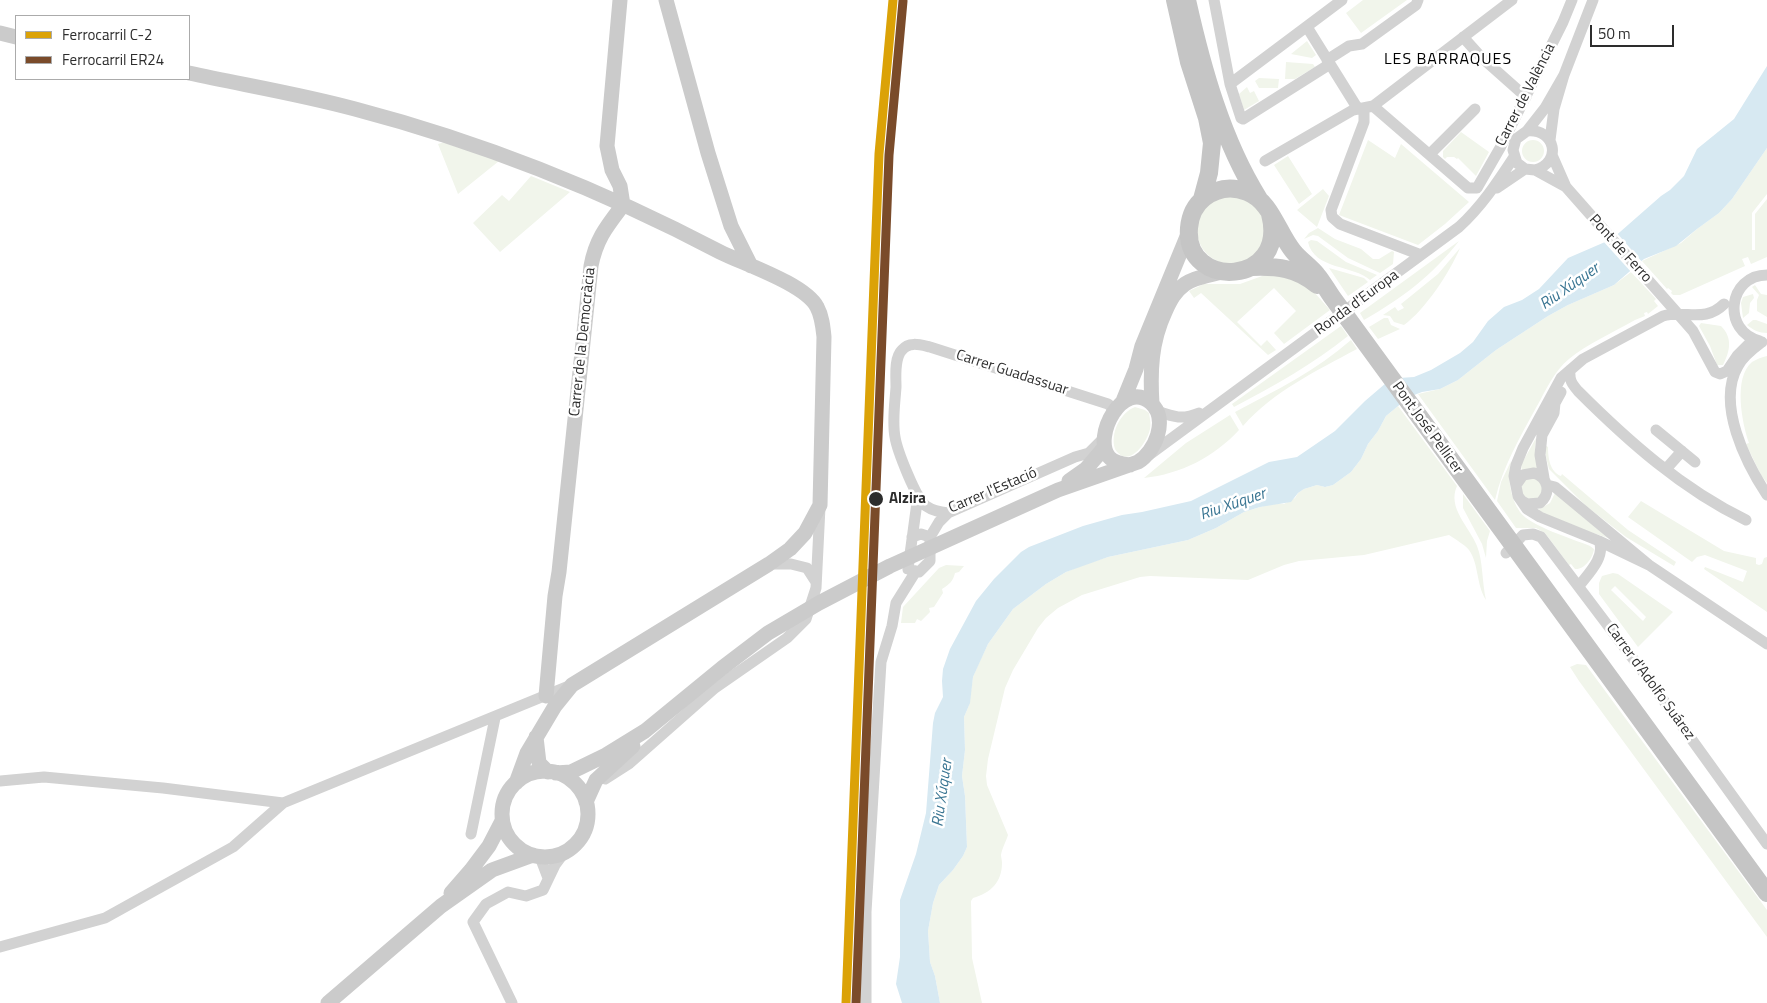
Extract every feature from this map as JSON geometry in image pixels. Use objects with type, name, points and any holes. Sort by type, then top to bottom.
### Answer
[{"type":"main road","points":[[1175,0],[1189,62],[1207,118],[1212,143],[1210,173],[1202,199]]},
{"type":"main road","points":[[1189,0],[1191,19],[1199,49],[1226,133],[1244,176],[1293,251],[1317,274],[1332,297]]},
{"type":"main road","points":[[1259,199],[1249,192],[1237,189],[1224,189],[1213,192],[1202,199],[1194,209],[1189,221],[1188,234],[1192,247],[1199,258],[1209,267],[1222,272],[1232,273],[1252,267],[1262,259],[1270,244],[1273,226],[1270,214]]},
{"type":"main road","points":[[1252,267],[1268,266],[1291,269],[1314,282],[1332,297]]},
{"type":"main road","name":"Pont José Pellicer","points":[[1332,297],[1514,556],[1767,893]]},
{"type":"street","points":[[620,0],[607,146],[612,170],[620,186],[625,206]]},
{"type":"street","points":[[625,0],[619,49],[612,146],[617,170],[624,186],[625,206]]},
{"type":"street","points":[[666,0],[708,154],[730,226],[751,266]]},
{"type":"street","points":[[1214,0],[1230,84],[1240,116],[1244,119],[1329,62],[1349,46],[1362,44],[1416,5],[1418,0]]},
{"type":"street","points":[[1230,84],[1342,0]]},
{"type":"street","points":[[1265,161],[1365,108],[1512,0]]},
{"type":"street","name":"Carrer de València","points":[[1430,154],[1468,188],[1476,188],[1496,155],[1526,97],[1572,0]]},
{"type":"street","points":[[1566,187],[1552,155],[1550,140],[1554,109],[1564,75],[1593,0]]},
{"type":"street","points":[[1306,27],[1329,62],[1365,108],[1430,154],[1475,109]]},
{"type":"street","points":[[0,33],[15,37]]},
{"type":"street","points":[[1463,37],[1481,57],[1526,97]]},
{"type":"street","points":[[190,73],[354,108],[471,143],[662,222],[799,289],[816,306],[822,320],[824,336],[820,505],[816,588],[806,618],[787,638],[715,688],[630,763],[589,795]]},
{"type":"street","points":[[1564,75],[1545,108],[1527,131],[1514,143],[1513,150],[1517,163],[1566,187]]},
{"type":"street","points":[[1365,108],[1364,122],[1331,210],[1332,217],[1340,224],[1421,255]]},
{"type":"street","points":[[1527,131],[1540,132],[1550,140]]},
{"type":"street","points":[[1492,191],[1530,170],[1547,164],[1552,155]]},
{"type":"street","points":[[1492,191],[1514,157]]},
{"type":"street","name":"Pont de Ferro","points":[[1566,187],[1694,331],[1713,369],[1717,373],[1723,374],[1737,356],[1761,341]]},
{"type":"street","name":"Ronda d'Europa","points":[[1215,407],[1458,227],[1474,213],[1492,191]]},
{"type":"street","name":"Carrer de la Democràcia","points":[[551,694],[569,573],[591,320],[600,250],[625,206]]},
{"type":"street","points":[[1058,490],[1086,469],[1104,443],[1118,405],[1136,369],[1142,346],[1188,234]]},
{"type":"street","points":[[1146,458],[1154,446],[1158,434],[1150,380],[1152,352],[1170,300],[1177,291],[1191,280],[1222,272]]},
{"type":"street","points":[[1649,565],[1599,541],[1540,517],[1527,509],[1518,496],[1514,476],[1516,464],[1561,378],[1583,359],[1663,316],[1708,314],[1717,311],[1752,278],[1767,275]]},
{"type":"street","points":[[1738,291],[1733,306],[1736,322],[1746,335],[1761,341],[1738,366],[1733,380],[1730,402],[1732,418],[1744,453],[1754,475],[1767,495]]},
{"type":"street","points":[[1661,294],[1676,304],[1686,307],[1705,309],[1724,304]]},
{"type":"street","name":"Carrer Guadassuar","points":[[908,345],[919,344],[930,347],[1108,404],[1118,405]]},
{"type":"street","name":"Carrer l'Estació","points":[[908,345],[900,351],[896,363],[894,436],[900,458],[925,506],[948,513],[1066,460],[1090,453],[1104,443]]},
{"type":"street","points":[[1569,373],[1571,383],[1592,405],[1666,469],[1694,491],[1746,520]]},
{"type":"street","points":[[1554,413],[1555,403],[1569,373]]},
{"type":"street","points":[[1522,501],[1527,504],[1540,503],[1546,496],[1546,482],[1540,455],[1542,435],[1564,399],[1574,395],[1592,405]]},
{"type":"street","points":[[1118,405],[1131,398],[1140,398],[1172,417],[1187,418],[1215,407]]},
{"type":"street","points":[[516,782],[531,774],[571,772],[606,754],[645,731],[768,633],[819,603],[890,566],[1058,490],[1146,458],[1215,407]]},
{"type":"street","points":[[1656,430],[1695,462]]},
{"type":"street","points":[[1104,443],[1109,457],[1118,463],[1130,465]]},
{"type":"street","points":[[1666,469],[1682,451]]},
{"type":"street","points":[[1516,485],[1519,479],[1529,473],[1534,473],[1555,487],[1649,565],[1767,644]]},
{"type":"street","points":[[916,572],[908,569],[918,495]]},
{"type":"street","points":[[0,948],[105,918],[233,847],[284,803],[572,685],[769,564],[790,549],[805,533],[820,505]]},
{"type":"street","points":[[866,1003],[866,912],[880,662],[892,626],[896,603],[916,572],[919,572],[930,561],[930,537],[939,522],[948,513]]},
{"type":"street","points":[[912,537],[921,534],[930,537]]},
{"type":"street","name":"Carrer d'Adolfo Suárez","points":[[1514,556],[1523,535],[1533,534],[1541,537],[1646,676],[1767,844]]},
{"type":"street","points":[[1579,586],[1600,554],[1601,547],[1599,541]]},
{"type":"street","points":[[1595,564],[1607,558],[1631,557]]},
{"type":"street","points":[[769,564],[791,564],[807,568],[816,582]]},
{"type":"street","points":[[572,685],[555,706],[526,752],[516,782],[506,796],[502,821],[508,836],[518,848],[537,856],[549,857],[564,852],[578,842],[588,819],[589,795],[602,773],[632,748],[645,731]]},
{"type":"street","points":[[471,834],[495,718]]},
{"type":"street","points":[[536,737],[539,763],[552,772],[572,781],[589,795]]},
{"type":"street","points":[[0,781],[44,777],[163,788],[284,803]]},
{"type":"street","points":[[440,906],[490,846],[502,821]]},
{"type":"street","points":[[512,1003],[473,922],[486,904],[508,892],[526,896],[543,890],[564,852]]},
{"type":"street","points":[[537,856],[548,878]]},
{"type":"street","points":[[328,1003],[440,906],[492,870],[537,856]]},
{"type":"shaded area","points":[[1363,0],[1407,0],[1361,33],[1346,13]]},
{"type":"shaded area","points":[[1307,41],[1316,55],[1312,58],[1291,54]]},
{"type":"shaded area","points":[[1286,62],[1313,64],[1315,67],[1295,79],[1285,79]]},
{"type":"shaded area","points":[[1259,78],[1279,79],[1278,88],[1259,88],[1255,81]]},
{"type":"shaded area","points":[[1247,87],[1250,93],[1254,91],[1259,101],[1244,110],[1239,94]]},
{"type":"shaded area","points":[[1461,132],[1489,152],[1476,176],[1458,158],[1447,157],[1445,159],[1443,157],[1443,151]]},
{"type":"shaded area","points":[[1368,140],[1395,158],[1401,144],[1469,202],[1418,245],[1339,215]]},
{"type":"shaded area","points":[[1533,140],[1541,143],[1544,151],[1541,159],[1533,162],[1525,159],[1522,151],[1525,143]]},
{"type":"shaded area","points":[[445,142],[499,161],[458,194],[438,144]]},
{"type":"shaded area","points":[[1767,148],[1767,194],[1752,213],[1752,250],[1755,250],[1755,214],[1767,199],[1767,257],[1751,264],[1748,257],[1742,259],[1745,266],[1680,295],[1673,295],[1672,291],[1667,289],[1642,261],[1681,243],[1719,213],[1732,199]]},
{"type":"shaded area","points":[[1288,156],[1312,194],[1299,204],[1274,165]]},
{"type":"shaded area","points":[[531,176],[570,192],[500,252],[473,223],[502,195],[509,201]]},
{"type":"shaded area","points":[[1323,189],[1329,196],[1317,227],[1297,210]]},
{"type":"shaded area","points":[[1231,196],[1244,199],[1255,206],[1262,217],[1265,230],[1262,243],[1255,254],[1244,261],[1231,264],[1218,261],[1207,254],[1200,243],[1197,230],[1200,217],[1207,206],[1218,199]]},
{"type":"shaded area","points":[[1318,228],[1335,239],[1361,249],[1373,259],[1379,259],[1392,251],[1394,252],[1393,264],[1380,273],[1348,258],[1318,236],[1313,235],[1304,239],[1309,233]]},
{"type":"shaded area","points":[[1311,240],[1317,241],[1346,262],[1377,275],[1370,280],[1363,275],[1318,258],[1308,242]]},
{"type":"shaded area","points":[[1459,241],[1438,265],[1416,285],[1391,304],[1364,320],[1360,313]]},
{"type":"shaded area","points":[[1460,248],[1436,290],[1420,310],[1404,325],[1394,322],[1390,316],[1383,315],[1395,307],[1398,311],[1404,308],[1401,304],[1438,274]]},
{"type":"shaded area","points":[[1329,268],[1364,278],[1368,282],[1348,296]]},
{"type":"shaded area","points":[[1631,272],[1656,299],[1654,301],[1658,306],[1648,314],[1647,312],[1644,313],[1645,316],[1584,348],[1559,369],[1524,429],[1498,487],[1495,500],[1418,394],[1440,389],[1458,380],[1496,350],[1548,316],[1614,285]]},
{"type":"shaded area","points":[[1284,274],[1314,292],[1330,310],[1284,344],[1274,333],[1296,311],[1274,288],[1237,322],[1261,346],[1267,340],[1276,350],[1268,355],[1201,293],[1194,298],[1189,291],[1204,284],[1240,284],[1265,275]]},
{"type":"shaded area","points":[[1755,285],[1761,294],[1767,295],[1767,317],[1757,311],[1759,295],[1752,287]]},
{"type":"shaded area","points":[[1753,294],[1754,298],[1750,303],[1749,313],[1743,318],[1741,303],[1743,297]]},
{"type":"shaded area","points":[[1384,318],[1388,318],[1391,325],[1400,329],[1378,339],[1369,327]]},
{"type":"shaded area","points":[[1753,320],[1767,324],[1767,333],[1756,331],[1747,325]]},
{"type":"shaded area","points":[[1701,323],[1721,326],[1725,331],[1729,340],[1729,350],[1723,365],[1717,365],[1710,346],[1699,326]]},
{"type":"shaded area","points":[[1341,326],[1348,336],[1335,346],[1293,374],[1234,407],[1232,404]]},
{"type":"shaded area","points":[[1351,340],[1357,349],[1282,392],[1268,402],[1243,426],[1235,412],[1310,370]]},
{"type":"shaded area","points":[[1767,356],[1767,483],[1746,444],[1749,443],[1742,413],[1741,389],[1746,369],[1752,362]]},
{"type":"shaded area","points":[[1398,406],[1457,486],[1455,502],[1460,517],[1479,552],[1486,600],[1469,550],[1449,535],[1364,555],[1299,561],[1248,580],[1140,577],[1082,595],[1058,608],[1038,628],[1013,670],[1005,688],[988,759],[987,785],[1008,835],[1001,855],[1002,863],[998,881],[990,890],[973,898],[971,901],[972,958],[982,1003],[940,1003],[935,976],[930,962],[928,931],[933,903],[939,885],[953,870],[967,847],[965,796],[962,776],[965,750],[964,717],[969,705],[973,677],[979,663],[988,644],[1013,609],[1046,584],[1066,572],[1086,564],[1108,557],[1188,540],[1216,528],[1244,512],[1277,503],[1284,504],[1295,498],[1304,489],[1317,485],[1325,487],[1333,485],[1351,472],[1361,459],[1386,416]]},
{"type":"shaded area","points":[[1135,407],[1149,413],[1150,429],[1141,447],[1131,456],[1126,457],[1120,455],[1115,449],[1115,430],[1125,414]]},
{"type":"shaded area","points":[[1230,415],[1239,430],[1219,448],[1196,463],[1184,468],[1171,473],[1144,478],[1186,443]]},
{"type":"shaded area","points":[[1536,438],[1535,449],[1539,468],[1522,471],[1521,465]]},
{"type":"shaded area","points":[[1545,445],[1548,447],[1552,468],[1557,474],[1561,476],[1562,474],[1628,530],[1676,562],[1674,566],[1626,537],[1586,506],[1549,469]]},
{"type":"shaded area","points":[[1511,461],[1510,487],[1520,512],[1542,527],[1594,549],[1590,560],[1582,568],[1575,569],[1571,564],[1569,565],[1545,533],[1536,528],[1516,528],[1497,501],[1501,482]]},
{"type":"shaded area","points":[[1535,477],[1544,487],[1538,499],[1531,499],[1523,494],[1521,486],[1528,479]]},
{"type":"shaded area","points":[[1555,493],[1608,538],[1561,522],[1538,510],[1550,503]]},
{"type":"shaded area","points":[[1463,494],[1490,531],[1487,541],[1486,558],[1482,544],[1463,508]]},
{"type":"shaded area","points":[[1641,501],[1724,551],[1756,558],[1756,564],[1759,565],[1767,557],[1767,612],[1704,569],[1705,567],[1743,582],[1747,571],[1705,555],[1697,557],[1692,562],[1628,517]]},
{"type":"shaded area","points":[[946,565],[964,566],[959,572],[955,573],[951,582],[942,589],[943,593],[934,607],[929,608],[930,612],[921,621],[917,619],[915,623],[901,623],[903,607],[939,568]]},
{"type":"shaded area","points":[[1613,573],[1618,574],[1673,612],[1638,647],[1599,594],[1599,583],[1602,576]],"holes":[[[1615,586],[1646,617],[1643,621],[1611,590]]]},
{"type":"shaded area","points":[[1577,664],[1586,665],[1767,910],[1767,937],[1579,681],[1570,667]]},
{"type":"water","name":"Riu Xúquer","points":[[1767,66],[1767,148],[1732,199],[1719,213],[1676,246],[1644,259],[1614,285],[1548,316],[1496,350],[1458,380],[1440,389],[1422,392],[1409,397],[1386,416],[1361,459],[1351,472],[1333,485],[1325,487],[1317,485],[1304,489],[1291,502],[1260,507],[1244,512],[1216,528],[1188,540],[1108,557],[1066,572],[1046,584],[1013,609],[988,644],[973,677],[970,703],[964,717],[965,750],[962,776],[965,796],[967,847],[953,870],[939,885],[933,903],[928,931],[930,962],[935,976],[940,1003],[902,1003],[896,984],[900,957],[900,900],[916,854],[926,813],[933,723],[935,713],[943,697],[943,669],[950,649],[976,601],[994,579],[1021,552],[1029,547],[1083,526],[1122,515],[1191,501],[1269,462],[1297,457],[1335,431],[1386,383],[1399,378],[1414,377],[1431,370],[1460,353],[1473,342],[1488,321],[1504,307],[1522,300],[1539,289],[1568,258],[1612,239],[1670,190],[1684,176],[1697,149],[1734,119]]},
{"type":"pier","points":[[1616,232],[1643,263],[1632,273],[1603,241]]},
{"type":"railway","points":[[844,1003],[846,982]]},
{"type":"rail line","name":"C-2","points":[[846,1003],[879,154],[893,0]]},
{"type":"rail line","name":"ER24","points":[[856,1003],[889,155],[903,1]]},
{"type":"place","name":"Alzira","points":[[876,499]]},
{"type":"district","name":"LES BARRAQUES","points":[[1448,60]]}]
